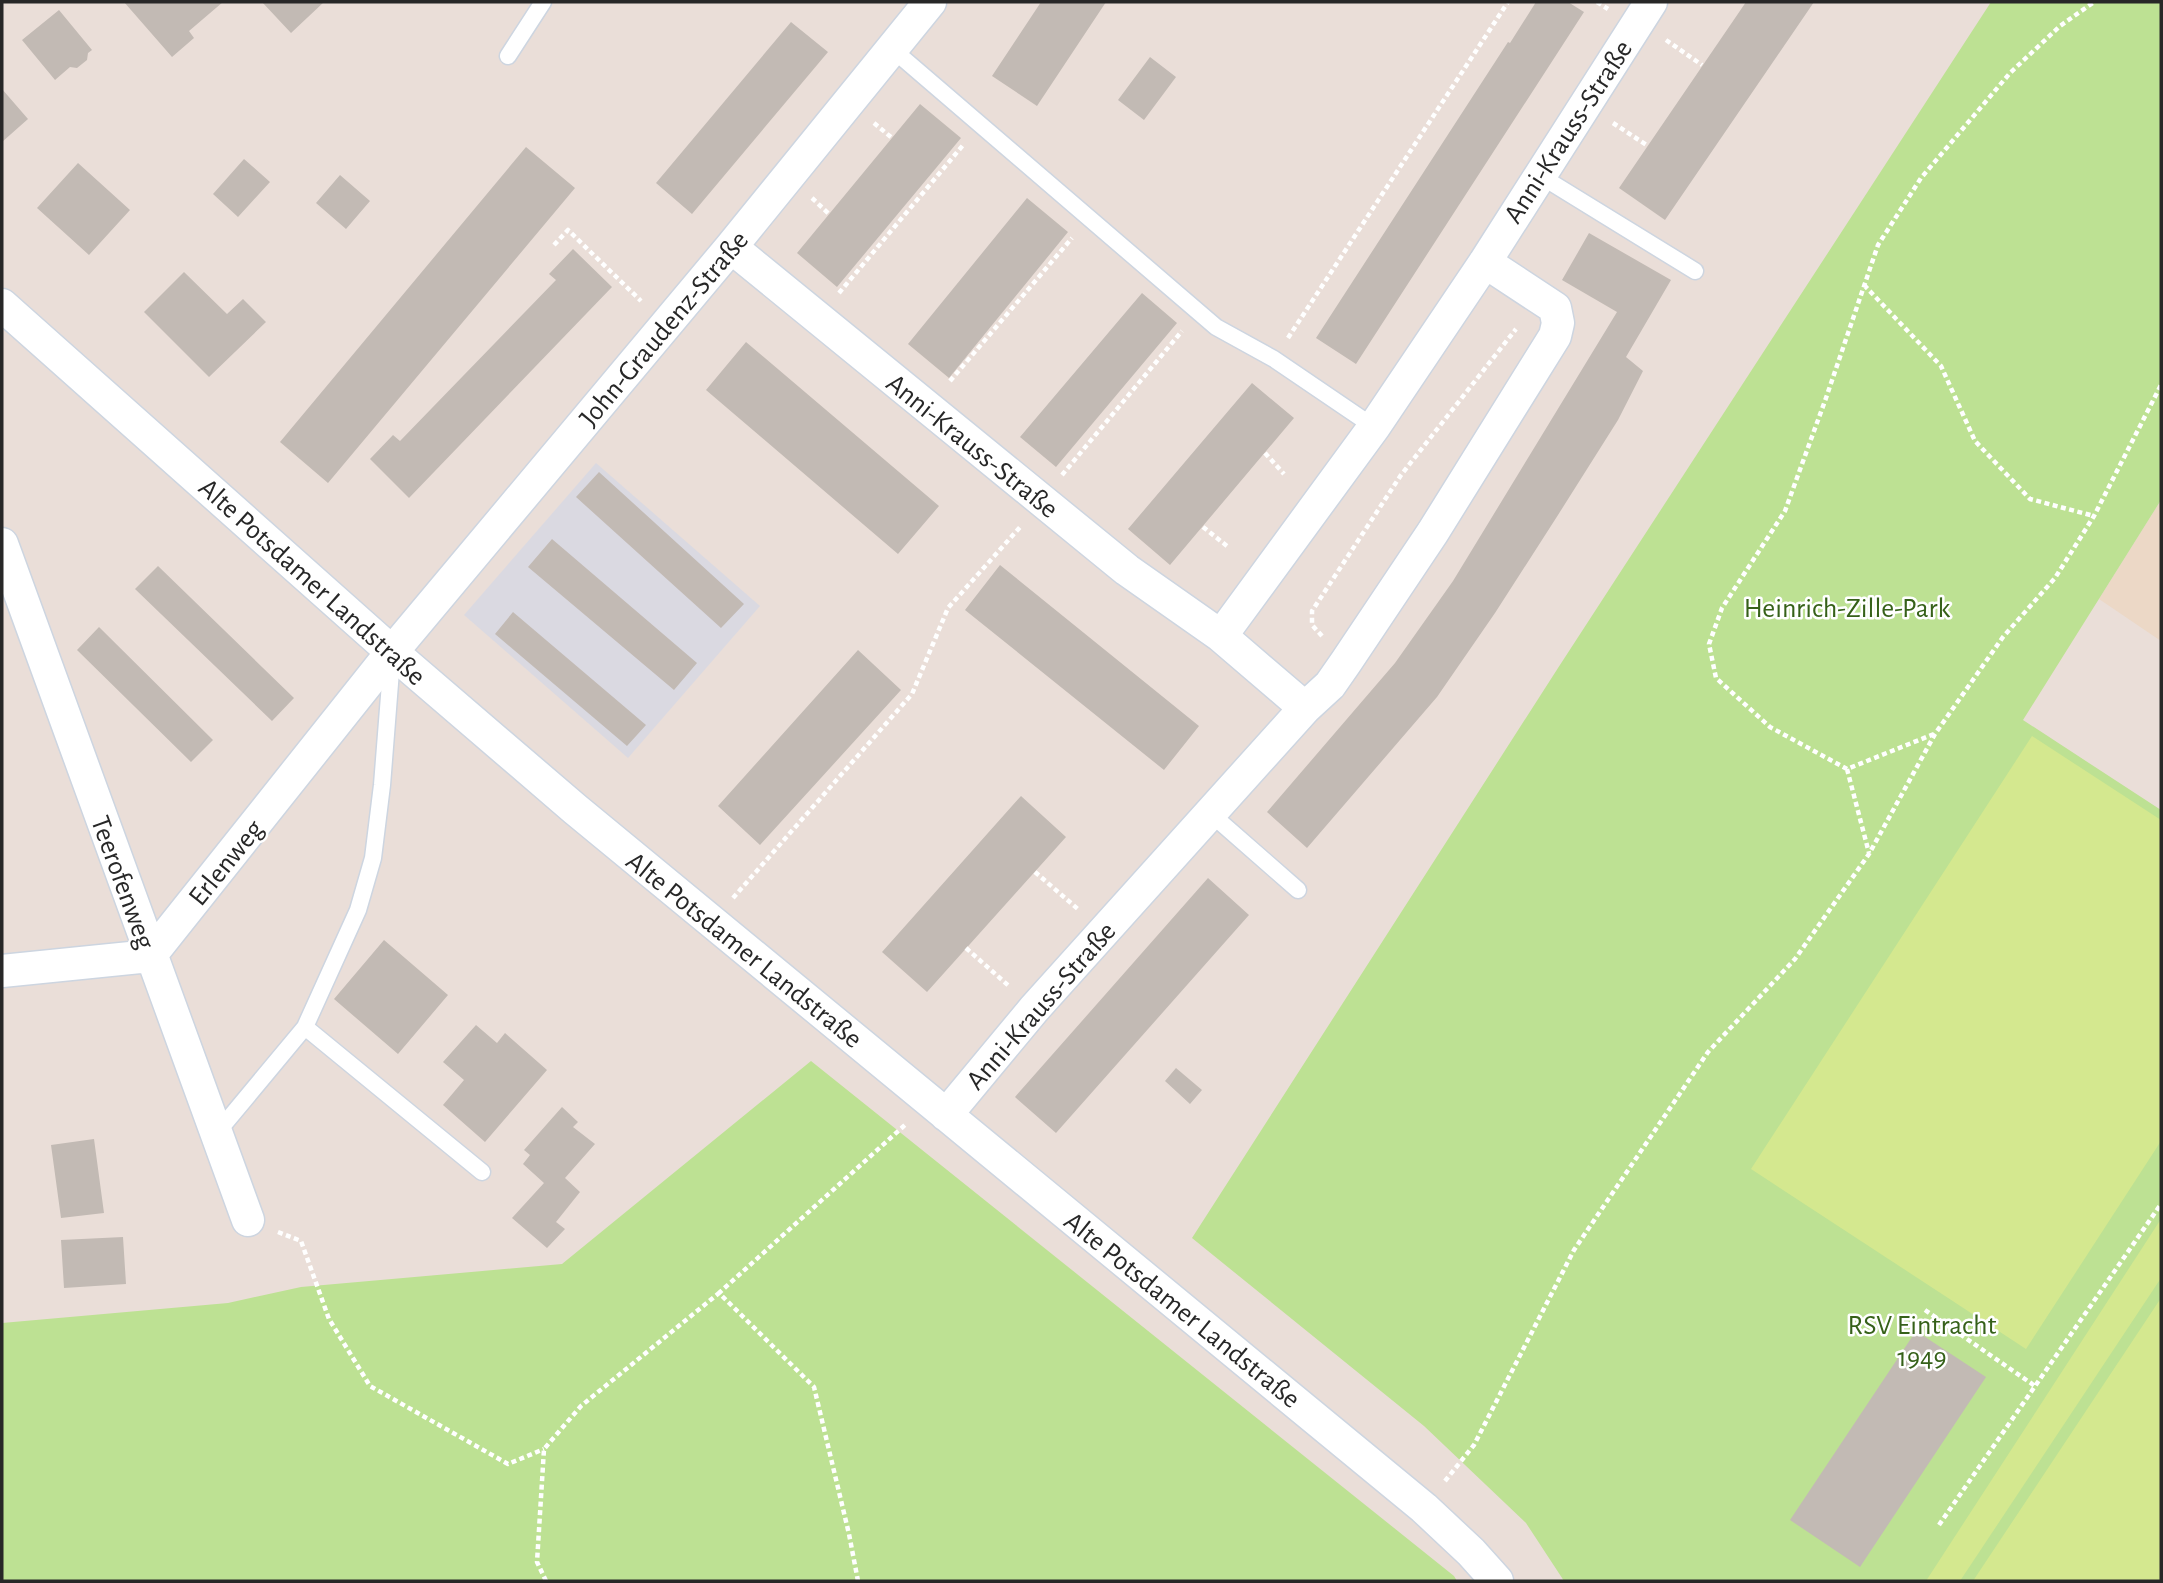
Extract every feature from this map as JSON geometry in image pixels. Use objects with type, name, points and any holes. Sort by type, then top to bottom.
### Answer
[{"type":"street","name":"John-Graudenz-Straße","points":[[392,652],[731,247],[930,2]]},
{"type":"street","name":"Anni-Krauss-Straße","points":[[1221,636],[1374,426],[1485,261],[1651,2]]},
{"type":"street","name":"Anni-Krauss-Straße","points":[[731,247],[1051,489],[1127,570],[1221,636],[1305,708]]},
{"type":"street","name":"Anni-Krauss-Straße","points":[[938,1109],[1034,1009],[1305,708],[1330,685],[1433,532],[1555,336],[1558,323],[1555,308],[1485,261]]},
{"type":"street","name":"Alte Potsdamer Landstraße","points":[[2,305],[392,652],[575,809],[1424,1507],[1497,1581]]},
{"type":"street","name":"Teerofenweg","points":[[2,544],[248,1220]]},
{"type":"street","name":"Erlenweg","points":[[150,956],[392,652]]},
{"type":"street","points":[[2,971],[150,956]]},
{"type":"lane","points":[[508,55],[543,2]]},
{"type":"lane","points":[[891,48],[1216,327],[1274,359],[1374,426]]},
{"type":"lane","points":[[1539,175],[1695,271]]},
{"type":"lane","points":[[216,1134],[305,1027],[358,910],[373,858],[382,785],[392,652]]},
{"type":"lane","points":[[1210,813],[1298,890]]},
{"type":"lane","points":[[305,1027],[482,1172]]},
{"type":"path","points":[[1274,359],[1507,2]]},
{"type":"path","points":[[1869,854],[1847,769],[1770,727],[1716,678],[1709,644],[1722,608],[1785,511],[1878,245],[1921,178],[2010,73],[2060,26],[2094,2]]},
{"type":"path","points":[[1666,40],[1702,65]]},
{"type":"path","points":[[872,122],[892,138]]},
{"type":"path","points":[[1613,123],[1648,146]]},
{"type":"path","points":[[838,294],[980,125]]},
{"type":"path","points":[[810,197],[829,214]]},
{"type":"path","points":[[947,384],[1089,218]]},
{"type":"path","points":[[554,245],[568,230],[641,302]]},
{"type":"path","points":[[1864,285],[1941,366],[1975,441],[2030,499],[2094,516]]},
{"type":"path","points":[[1346,662],[1311,625],[1312,611],[1401,475],[1540,298]]},
{"type":"path","points":[[712,922],[912,694],[948,608],[1199,312]]},
{"type":"path","points":[[1146,360],[1154,365]]},
{"type":"path","points":[[1424,1507],[1474,1444],[1574,1250],[1708,1052],[1795,959],[1869,854],[1935,734],[2003,637],[2054,578],[2094,516],[2161,385]]},
{"type":"path","points":[[1085,433],[1092,439]]},
{"type":"path","points":[[1265,453],[1284,474]]},
{"type":"path","points":[[1203,527],[1227,547]]},
{"type":"path","points":[[1847,769],[1935,734]]},
{"type":"path","points":[[1035,872],[1103,932]]},
{"type":"path","points":[[966,948],[1034,1009]]},
{"type":"path","points":[[248,1220],[302,1241],[330,1319],[370,1386],[508,1464],[544,1449],[581,1406],[938,1109]]},
{"type":"path","points":[[1939,1525],[2161,1203]]},
{"type":"path","points":[[719,1293],[814,1387],[858,1581]]},
{"type":"path","points":[[1925,1310],[2035,1386]]},
{"type":"path","points":[[544,1449],[537,1562],[546,1581]]},
{"type":"shaded area","points":[[596,463],[760,606],[628,758],[464,615]]},
{"type":"shaded area","points":[[2161,500],[2161,641],[2099,599]]},
{"type":"green space","points":[[1991,2],[2161,2],[2161,500],[2023,720],[2161,810],[2161,1581],[1564,1581],[1526,1523],[1424,1426],[1192,1238]]},
{"type":"green space","points":[[2032,736],[2161,820],[2161,1141],[2026,1349],[1751,1169]]},
{"type":"green space","points":[[811,1061],[1457,1581],[2,1581],[2,1323],[228,1303],[301,1287],[562,1264]]},
{"type":"green space","points":[[2161,1219],[2161,1278],[1960,1581],[1926,1581]]},
{"type":"green space","points":[[2161,1298],[2161,1581],[1973,1581]]},
{"type":"building","points":[[124,2],[223,2],[189,31],[194,38],[172,57]]},
{"type":"building","points":[[262,2],[324,2],[291,33]]},
{"type":"building","points":[[1041,2],[1106,2],[1037,106],[992,76]]},
{"type":"building","points":[[1536,2],[1568,2],[1584,12],[1356,364],[1316,338]]},
{"type":"building","points":[[1746,2],[1814,2],[1665,220],[1619,188]]},
{"type":"building","points":[[59,10],[92,50],[88,53],[87,60],[77,68],[70,67],[55,80],[22,40]]},
{"type":"building","points":[[791,22],[828,52],[692,214],[656,183]]},
{"type":"building","points":[[1150,57],[1176,77],[1144,120],[1118,100]]},
{"type":"building","points":[[2,89],[28,119],[2,142]]},
{"type":"building","points":[[920,104],[961,138],[837,287],[797,253]]},
{"type":"building","points":[[526,147],[575,188],[328,483],[280,442]]},
{"type":"building","points":[[244,159],[270,182],[238,217],[213,194]]},
{"type":"building","points":[[78,163],[130,210],[89,255],[37,208]]},
{"type":"building","points":[[340,175],[370,201],[346,229],[316,203]]},
{"type":"building","points":[[1027,198],[1068,232],[949,378],[908,344]]},
{"type":"building","points":[[1589,233],[1671,280],[1626,357],[1643,371],[1618,420],[1558,515],[1437,697],[1307,848],[1267,812],[1395,663],[1453,581],[1617,312],[1562,280]]},
{"type":"building","points":[[573,249],[612,287],[409,498],[370,459],[393,435],[400,441],[556,280],[549,274]]},
{"type":"building","points":[[184,272],[227,314],[243,299],[266,322],[209,377],[144,312]]},
{"type":"building","points":[[1142,293],[1177,323],[1056,467],[1020,437]]},
{"type":"building","points":[[746,342],[939,506],[898,554],[706,390]]},
{"type":"building","points":[[1252,383],[1294,418],[1170,565],[1128,529]]},
{"type":"building","points":[[599,472],[744,604],[721,628],[576,497]]},
{"type":"building","points":[[552,539],[697,663],[674,690],[528,567]]},
{"type":"building","points":[[1000,565],[1199,726],[1164,770],[965,610]]},
{"type":"building","points":[[158,566],[294,698],[272,721],[135,589]]},
{"type":"building","points":[[513,612],[646,725],[627,746],[495,634]]},
{"type":"building","points":[[99,627],[213,740],[191,762],[77,650]]},
{"type":"building","points":[[858,650],[901,690],[760,845],[718,806]]},
{"type":"building","points":[[1021,796],[1066,837],[927,992],[882,952]]},
{"type":"building","points":[[1208,878],[1249,915],[1056,1133],[1015,1097]]},
{"type":"building","points":[[384,940],[448,995],[398,1054],[334,999]]},
{"type":"building","points":[[476,1025],[497,1043],[505,1033],[547,1070],[485,1142],[443,1105],[464,1080],[443,1062]]},
{"type":"building","points":[[1176,1068],[1202,1090],[1190,1104],[1165,1081]]},
{"type":"building","points":[[562,1107],[578,1122],[573,1127],[595,1144],[565,1178],[580,1192],[556,1222],[565,1229],[547,1248],[512,1218],[544,1183],[523,1164],[530,1155],[524,1150]]},
{"type":"building","points":[[94,1139],[104,1213],[61,1218],[51,1145]]},
{"type":"building","points":[[123,1237],[126,1284],[64,1288],[61,1240]]},
{"type":"building","points":[[1916,1331],[1986,1377],[1860,1567],[1790,1520]]},
{"type":"park label","name":"Heinrich-Zille-Park","points":[[1847,607]]},
{"type":"park label","name":"RSV Eintracht 1949","points":[[1922,1340]]}]
